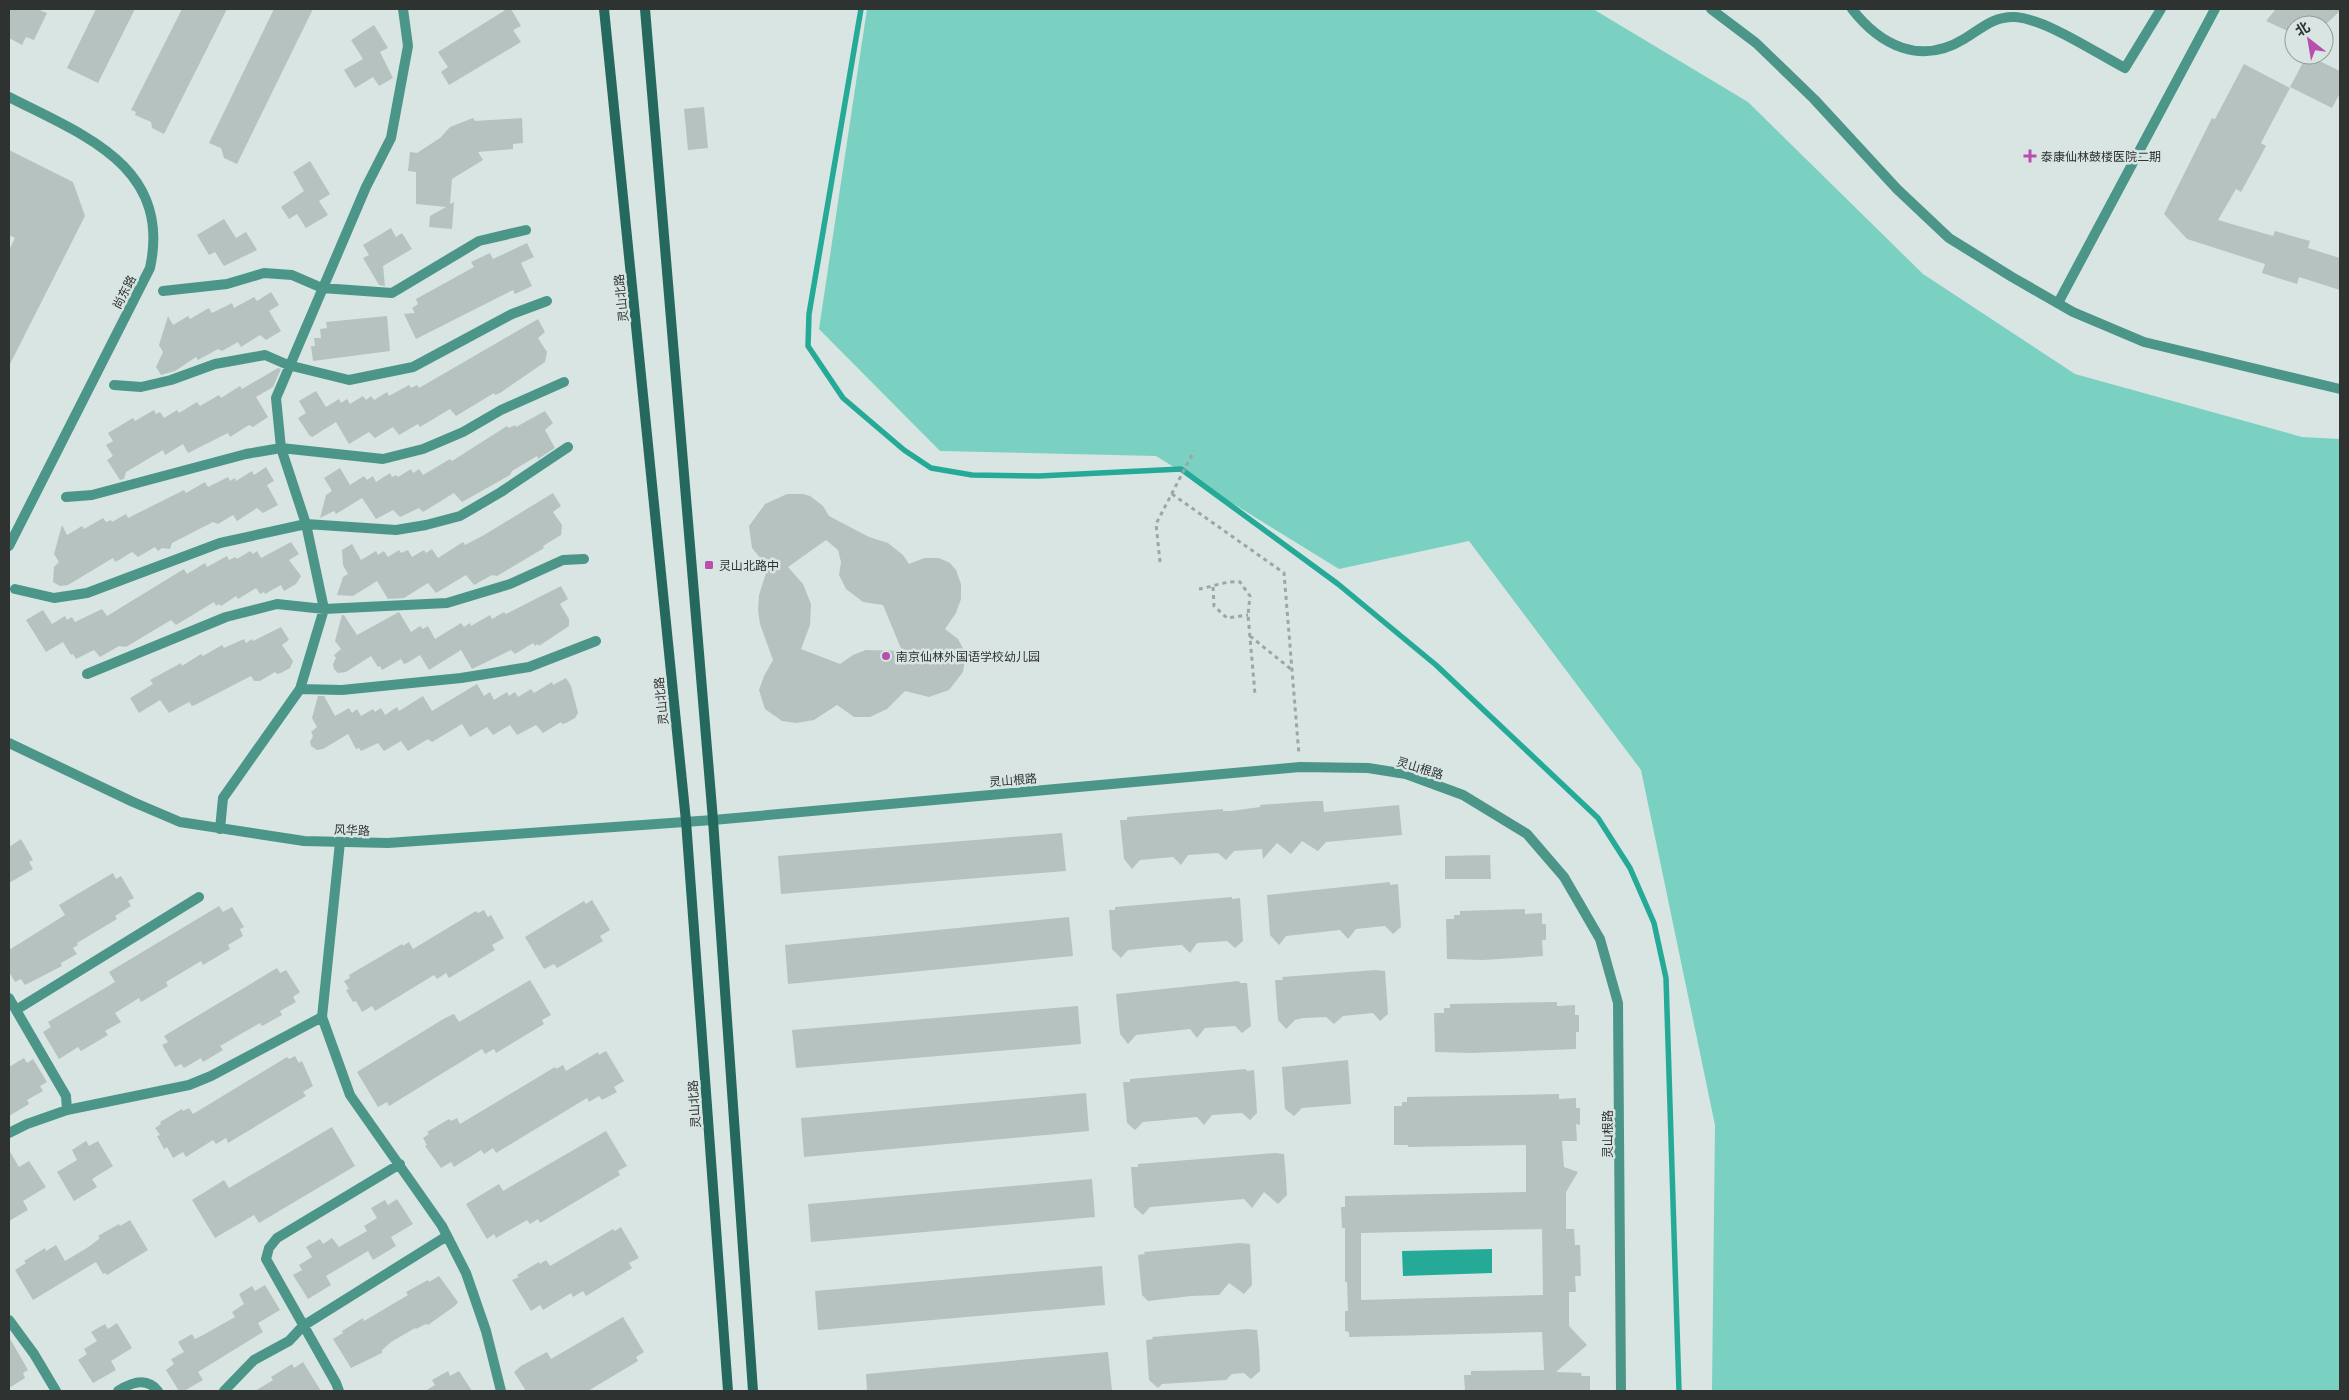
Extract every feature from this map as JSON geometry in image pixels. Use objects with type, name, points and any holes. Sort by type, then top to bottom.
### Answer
[{"type":"main road","name":"灵山北路","points":[[604,9],[686,821],[728,1391]]},
{"type":"main road","points":[[645,9],[713,820],[753,1391]]},
{"type":"street","points":[[220,829],[223,798],[300,689],[324,609],[306,524],[281,448],[276,398],[288,365],[366,188],[391,138],[408,46],[403,9]]},
{"type":"street","points":[[1711,9],[1756,43],[1795,80],[1897,189],[1949,238],[2073,312],[2144,342],[2340,389]]},
{"type":"street","points":[[1852,9],[1867,28],[1879,38],[1907,49],[1936,50],[1963,40],[1992,21],[2012,17],[2023,18],[2043,25],[2125,68],[2161,9]]},
{"type":"street","points":[[2058,303],[2215,9]]},
{"type":"street","name":"尚东路","points":[[9,97],[89,138],[120,160],[140,188],[148,207],[155,227],[155,246],[150,268],[9,546]]},
{"type":"street","points":[[163,291],[226,284],[264,273],[292,275],[322,288],[392,293],[479,241],[526,230]]},
{"type":"street","points":[[114,385],[141,387],[171,380],[215,364],[265,355],[288,365],[349,380],[413,367],[512,314],[546,302]]},
{"type":"street","points":[[66,497],[92,495],[246,454],[281,448],[383,459],[423,449],[463,432],[501,410],[564,382]]},
{"type":"street","points":[[14,589],[54,598],[87,593],[220,543],[306,524],[396,530],[426,525],[451,518],[501,492],[568,447]]},
{"type":"street","points":[[87,674],[226,617],[276,604],[324,609],[447,603],[510,584],[563,560],[584,559]]},
{"type":"street","points":[[300,689],[342,690],[461,678],[529,667],[596,641]]},
{"type":"street","name":"风华路","points":[[9,743],[180,822],[304,841],[388,843],[713,820]]},
{"type":"street","name":"灵山根路","points":[[713,820],[1300,767],[1368,768],[1396,772],[1463,795],[1527,834],[1564,877],[1600,938],[1618,1003],[1621,1391]]},
{"type":"street","points":[[340,842],[322,1017],[350,1095],[400,1164],[447,1236],[466,1273],[486,1331],[501,1391]]},
{"type":"street","points":[[16,1010],[200,897]]},
{"type":"street","points":[[9,998],[66,1096],[67,1110]]},
{"type":"street","points":[[9,1133],[26,1124],[67,1110],[189,1085],[322,1017]]},
{"type":"street","points":[[339,1391],[266,1259],[269,1248],[277,1238],[400,1164]]},
{"type":"street","points":[[224,1391],[254,1360],[289,1341],[303,1326],[447,1236]]},
{"type":"street","points":[[9,1320],[34,1354],[53,1391]]},
{"type":"street","points":[[118,1391],[130,1384],[145,1382],[152,1384],[158,1391]]},
{"type":"path","points":[[1160,562],[1156,524],[1194,451]]},
{"type":"path","points":[[1172,494],[1284,573],[1300,767]]},
{"type":"path","points":[[1198,589],[1234,581],[1240,582],[1250,596],[1248,616],[1255,694]]},
{"type":"path","points":[[1213,587],[1214,606],[1228,618],[1248,616]]},
{"type":"path","points":[[1250,636],[1292,670]]},
{"type":"shaded area","points":[[867,9],[1593,9],[1748,102],[1923,274],[2075,374],[2302,437],[2340,439],[2340,1391],[1712,1391],[1715,1125],[1641,770],[1469,541],[1339,569],[1156,456],[940,451],[819,329]]},
{"type":"shaded area","points":[[1492,1249],[1492,1273],[1403,1276],[1402,1251]]},
{"type":"building","points":[[9,9],[37,9],[47,13],[34,40],[26,37],[22,45],[9,38]]},
{"type":"building","points":[[96,9],[135,9],[98,83],[67,68]]},
{"type":"building","points":[[182,9],[227,9],[164,134],[152,128],[151,122],[135,115],[136,112],[131,110]]},
{"type":"building","points":[[274,9],[313,9],[237,164],[224,158],[221,148],[209,143]]},
{"type":"building","points":[[507,9],[511,9],[521,26],[513,30],[521,42],[449,85],[441,72],[448,67],[438,52]]},
{"type":"building","points":[[2276,9],[2340,9],[2334,17],[2334,15],[2284,15],[2284,29],[2266,21]]},
{"type":"building","points":[[374,25],[388,48],[380,52],[393,78],[379,86],[373,77],[355,88],[344,70],[363,59],[351,40]]},
{"type":"building","points":[[2244,64],[2290,88],[2261,143],[2266,146],[2241,192],[2236,189],[2218,220],[2273,236],[2275,231],[2310,241],[2308,248],[2340,258],[2340,290],[2299,277],[2297,284],[2262,273],[2265,264],[2187,239],[2164,214],[2212,118],[2215,119]]},
{"type":"building","points":[[2302,65],[2328,65],[2340,71],[2340,93],[2332,108],[2290,87]]},
{"type":"building","points":[[704,107],[708,148],[688,150],[684,109]]},
{"type":"building","points":[[473,118],[475,121],[522,118],[523,143],[513,144],[513,149],[478,152],[483,160],[452,179],[450,204],[454,202],[452,229],[429,227],[430,216],[446,207],[416,204],[416,172],[408,171],[410,152],[417,153],[440,138],[450,127]]},
{"type":"building","points":[[9,150],[73,182],[85,216],[9,366],[9,250],[15,238],[9,235]]},
{"type":"building","points":[[310,161],[330,194],[319,201],[328,215],[306,228],[297,214],[289,219],[281,207],[304,191],[293,172]]},
{"type":"building","points":[[224,219],[236,238],[246,232],[257,250],[224,266],[215,252],[209,255],[197,235]]},
{"type":"building","points":[[391,228],[396,237],[402,233],[412,249],[383,266],[385,286],[379,285],[363,258],[369,255],[363,245]]},
{"type":"building","points":[[527,243],[534,257],[521,263],[532,286],[515,294],[513,290],[416,339],[404,314],[415,313],[412,308],[418,304],[416,299],[474,267],[471,262],[490,253],[493,259]]},
{"type":"building","points":[[271,292],[279,305],[269,311],[281,331],[266,340],[260,335],[241,347],[238,342],[222,351],[218,349],[198,360],[196,357],[175,371],[161,375],[156,367],[163,352],[159,345],[168,316],[173,325],[188,316],[190,319],[209,308],[212,313],[232,303],[234,308],[254,297],[257,301]]},
{"type":"building","points":[[387,316],[390,351],[313,361],[311,346],[315,346],[314,338],[321,338],[320,329],[327,328],[326,322]]},
{"type":"building","points":[[538,319],[545,332],[538,338],[547,352],[545,362],[500,393],[495,395],[494,393],[456,416],[450,409],[420,427],[418,424],[399,435],[393,427],[375,438],[369,432],[349,444],[336,422],[312,437],[298,418],[306,413],[299,401],[316,391],[326,407],[339,399],[341,403],[347,399],[350,404],[363,396],[366,400],[371,396],[374,400],[387,392],[389,396],[409,385],[411,388],[417,385],[419,388]]},
{"type":"building","points":[[278,368],[281,369],[273,387],[256,397],[268,417],[253,427],[249,425],[230,437],[228,433],[188,453],[183,444],[165,455],[163,450],[126,472],[124,479],[120,480],[107,460],[113,456],[106,445],[113,441],[108,433],[133,418],[135,421],[154,410],[156,414],[160,412],[164,418],[177,410],[179,413],[197,402],[200,406],[219,395],[221,398],[240,386],[242,389]]},
{"type":"building","points":[[545,411],[553,423],[545,430],[555,448],[538,459],[537,456],[512,471],[510,475],[462,502],[454,493],[423,512],[419,508],[400,517],[393,510],[376,519],[362,498],[336,514],[334,511],[320,518],[326,495],[332,491],[324,478],[340,468],[350,485],[364,476],[367,480],[373,476],[376,482],[390,473],[392,477],[396,475],[398,477],[411,469],[413,473],[419,469],[423,475],[450,459],[452,461],[507,426],[509,428],[515,425],[516,427]]},
{"type":"building","points":[[266,467],[274,481],[267,485],[278,505],[263,513],[257,508],[237,521],[233,515],[218,524],[213,522],[172,543],[170,549],[162,548],[158,551],[155,547],[138,557],[132,552],[115,562],[113,558],[68,585],[60,586],[53,582],[54,567],[59,562],[54,554],[62,525],[67,535],[82,526],[84,529],[103,518],[106,522],[111,520],[112,522],[126,514],[128,518],[184,490],[186,493],[205,482],[208,487],[228,477],[230,481],[235,478],[236,481],[252,471],[254,475]]},
{"type":"building","points":[[553,493],[561,506],[553,512],[562,525],[561,535],[543,546],[544,548],[497,576],[492,575],[474,585],[466,575],[436,593],[428,583],[404,598],[388,599],[377,581],[353,596],[337,595],[343,577],[348,574],[343,565],[342,550],[352,544],[361,560],[376,551],[378,555],[384,551],[388,557],[399,550],[401,553],[408,550],[412,557],[424,550],[426,553],[432,549],[438,558],[463,542],[465,545],[484,535]]},
{"type":"building","points":[[787,494],[810,496],[823,506],[829,516],[869,537],[888,543],[903,555],[909,564],[924,558],[939,558],[950,563],[956,570],[961,584],[961,599],[956,613],[945,629],[958,639],[966,654],[963,672],[949,690],[929,697],[905,691],[887,709],[870,717],[854,717],[837,705],[814,720],[797,723],[782,721],[765,709],[759,690],[773,660],[760,624],[758,610],[759,595],[766,573],[765,564],[752,548],[749,526],[765,504]],"holes":[[[826,540],[838,550],[841,562],[839,575],[846,589],[863,602],[883,605],[902,651],[866,650],[853,655],[840,664],[801,649],[810,625],[811,604],[803,584],[788,567]]]},
{"type":"building","points":[[291,542],[299,554],[289,560],[301,576],[296,584],[284,591],[281,585],[265,594],[264,592],[260,594],[256,588],[238,599],[236,596],[221,606],[219,604],[216,606],[214,602],[176,625],[171,620],[126,647],[119,646],[100,657],[94,650],[76,659],[73,654],[71,655],[63,642],[46,652],[26,620],[43,610],[52,624],[65,616],[67,620],[72,617],[75,622],[102,609],[107,616],[184,569],[187,574],[205,563],[207,567],[227,556],[229,560],[235,557],[237,559],[250,551],[253,554],[257,551],[261,558]]},
{"type":"building","points":[[561,586],[568,599],[560,604],[569,619],[569,626],[539,646],[538,644],[535,646],[533,643],[515,654],[511,650],[472,669],[461,650],[429,670],[420,655],[404,664],[401,659],[382,670],[371,656],[346,672],[338,673],[334,669],[333,664],[336,658],[334,655],[341,649],[335,641],[342,615],[344,615],[357,635],[399,612],[411,632],[420,626],[423,629],[428,626],[435,639],[461,623],[464,627],[470,623],[471,626],[490,615],[492,619],[504,612],[506,614]]},
{"type":"building","points":[[281,627],[289,640],[282,645],[293,661],[290,668],[281,673],[277,674],[275,672],[260,681],[254,681],[251,676],[195,705],[192,706],[189,702],[169,713],[160,700],[139,713],[130,698],[153,684],[150,680],[181,663],[182,666],[201,654],[203,656],[222,645],[224,648],[244,639],[246,643],[252,639],[253,641]]},
{"type":"building","points":[[566,678],[571,686],[578,713],[575,718],[566,723],[562,724],[561,722],[543,733],[536,725],[517,735],[510,725],[493,735],[487,727],[470,737],[462,724],[432,742],[428,739],[408,751],[401,741],[384,751],[378,743],[361,751],[359,748],[356,749],[348,734],[323,749],[317,750],[311,746],[310,742],[313,736],[311,732],[317,727],[312,718],[318,696],[324,696],[335,716],[349,708],[352,713],[357,709],[361,716],[373,709],[375,712],[381,708],[385,715],[397,707],[399,711],[423,696],[432,711],[477,684],[484,696],[490,692],[494,700],[507,692],[509,696],[515,692],[518,697],[531,689],[534,693],[552,682],[553,685]]},
{"type":"building","points":[[1323,801],[1324,812],[1399,805],[1402,835],[1326,842],[1318,851],[1302,841],[1291,854],[1277,843],[1263,859],[1262,849],[1234,851],[1226,860],[1218,853],[1188,855],[1181,865],[1173,857],[1140,860],[1132,869],[1124,859],[1120,820],[1127,820],[1127,817],[1223,809],[1223,811],[1231,811],[1260,807],[1260,805]]},
{"type":"building","points":[[1062,833],[1066,871],[781,894],[778,856]]},
{"type":"building","points":[[21,839],[33,860],[29,862],[33,869],[9,883],[9,847]]},
{"type":"building","points":[[1490,855],[1491,879],[1445,879],[1445,856]]},
{"type":"building","points":[[113,873],[116,879],[121,876],[134,898],[128,901],[131,906],[115,916],[117,919],[77,943],[78,945],[73,948],[77,954],[61,963],[62,966],[25,985],[21,979],[15,982],[9,972],[9,950],[65,915],[59,905]]},
{"type":"building","points":[[1390,882],[1390,885],[1398,884],[1401,927],[1393,934],[1385,926],[1356,929],[1348,939],[1340,930],[1286,936],[1279,945],[1270,935],[1267,895]]},
{"type":"building","points":[[1232,897],[1232,899],[1240,898],[1243,941],[1235,948],[1227,941],[1197,943],[1190,953],[1182,945],[1128,950],[1121,958],[1112,949],[1109,910],[1115,910],[1115,907]]},
{"type":"building","points":[[592,900],[610,930],[600,936],[603,941],[557,968],[554,964],[544,969],[525,937],[584,901],[586,904]]},
{"type":"building","points":[[219,906],[223,912],[232,907],[244,927],[240,929],[243,936],[228,945],[230,949],[203,965],[201,961],[166,982],[168,986],[141,1002],[139,998],[115,1013],[121,1022],[105,1031],[108,1035],[81,1051],[78,1047],[59,1059],[43,1032],[51,1027],[48,1022],[115,982],[109,972]]},
{"type":"building","points":[[1525,909],[1525,914],[1542,913],[1542,924],[1546,924],[1546,940],[1542,940],[1543,956],[1483,960],[1447,959],[1446,919],[1454,919],[1454,915],[1460,915],[1460,911]]},
{"type":"building","points":[[484,910],[488,917],[491,915],[504,938],[492,945],[495,950],[449,978],[446,973],[437,979],[434,975],[375,1011],[372,1006],[362,1012],[356,1001],[353,1002],[346,990],[349,989],[344,981],[350,978],[349,975],[402,944],[403,946],[409,942],[413,949],[476,911],[478,913]]},
{"type":"building","points":[[1069,917],[1073,956],[788,984],[785,945]]},
{"type":"building","points":[[277,968],[280,973],[286,970],[300,992],[293,997],[296,1002],[280,1011],[282,1015],[262,1026],[260,1023],[220,1046],[223,1050],[203,1062],[201,1058],[184,1068],[181,1064],[175,1067],[162,1045],[168,1042],[164,1036]]},
{"type":"building","points":[[1376,970],[1385,971],[1388,1014],[1380,1021],[1373,1013],[1343,1016],[1334,1024],[1326,1017],[1303,1018],[1295,1020],[1286,1029],[1278,1020],[1275,980],[1283,980],[1282,977]]},
{"type":"building","points":[[530,980],[551,1015],[542,1020],[544,1024],[496,1053],[494,1049],[485,1054],[482,1049],[389,1106],[387,1102],[378,1107],[357,1072],[445,1018],[454,1014],[459,1022]]},
{"type":"building","points":[[1239,981],[1240,983],[1247,983],[1251,1026],[1242,1033],[1235,1026],[1205,1028],[1197,1038],[1190,1029],[1136,1035],[1128,1044],[1120,1034],[1116,994]]},
{"type":"building","points":[[1557,1002],[1557,1006],[1575,1005],[1575,1015],[1579,1015],[1576,1049],[1471,1053],[1435,1052],[1434,1013],[1444,1013],[1444,1008],[1450,1008],[1450,1004]]},
{"type":"building","points":[[1078,1006],[1081,1044],[796,1068],[792,1030]]},
{"type":"building","points":[[606,1051],[624,1081],[614,1087],[617,1092],[602,1100],[599,1096],[589,1102],[587,1098],[496,1153],[493,1148],[484,1154],[481,1150],[454,1167],[451,1162],[441,1168],[425,1146],[427,1145],[423,1138],[429,1134],[427,1132],[449,1119],[451,1121],[457,1118],[460,1124],[555,1067],[556,1069],[563,1065],[566,1071],[598,1052],[599,1055]]},
{"type":"building","points":[[295,1056],[299,1063],[302,1061],[313,1086],[303,1092],[306,1096],[228,1143],[226,1138],[216,1144],[213,1140],[186,1157],[183,1152],[173,1158],[167,1147],[164,1149],[157,1136],[160,1135],[155,1128],[161,1124],[160,1122],[182,1109],[183,1111],[189,1108],[193,1114],[287,1057],[289,1059]]},
{"type":"building","points":[[24,1058],[27,1063],[33,1059],[47,1082],[40,1086],[43,1091],[27,1100],[29,1104],[9,1116],[9,1067]]},
{"type":"building","points":[[1348,1060],[1351,1104],[1302,1108],[1294,1116],[1285,1109],[1282,1067]]},
{"type":"building","points":[[1246,1069],[1247,1071],[1254,1070],[1257,1113],[1250,1120],[1242,1113],[1212,1115],[1204,1125],[1197,1117],[1143,1122],[1135,1130],[1127,1123],[1123,1082],[1130,1082],[1130,1079]]},
{"type":"building","points":[[1086,1093],[1089,1131],[804,1157],[801,1118]]},
{"type":"building","points":[[1559,1094],[1559,1099],[1576,1098],[1576,1108],[1580,1108],[1580,1125],[1576,1124],[1577,1141],[1562,1141],[1564,1167],[1578,1172],[1566,1192],[1566,1229],[1574,1229],[1575,1245],[1580,1245],[1581,1276],[1575,1276],[1576,1292],[1569,1292],[1569,1326],[1587,1345],[1556,1372],[1582,1373],[1581,1376],[1590,1376],[1590,1391],[1465,1391],[1464,1375],[1471,1375],[1471,1371],[1544,1370],[1542,1332],[1349,1337],[1349,1332],[1345,1331],[1345,1311],[1348,1311],[1347,1282],[1345,1282],[1345,1228],[1342,1228],[1341,1207],[1345,1207],[1345,1196],[1526,1192],[1526,1145],[1408,1147],[1408,1145],[1394,1145],[1394,1106],[1402,1106],[1402,1102],[1407,1102],[1407,1097]],"holes":[[[1542,1229],[1543,1295],[1361,1300],[1361,1233]]]},
{"type":"building","points":[[332,1127],[355,1166],[259,1223],[254,1215],[215,1238],[192,1200],[224,1180],[229,1188]]},
{"type":"building","points":[[606,1131],[627,1166],[618,1171],[620,1175],[540,1223],[538,1219],[530,1224],[527,1220],[496,1238],[494,1234],[487,1239],[466,1204],[499,1184],[503,1191]]},
{"type":"building","points":[[86,1141],[89,1146],[98,1141],[113,1166],[92,1179],[97,1187],[74,1201],[57,1172],[77,1160],[72,1150]]},
{"type":"building","points":[[9,1150],[19,1167],[29,1161],[46,1187],[23,1201],[28,1210],[9,1221]]},
{"type":"building","points":[[1275,1153],[1284,1154],[1287,1195],[1278,1204],[1264,1192],[1252,1208],[1244,1199],[1150,1207],[1143,1215],[1134,1207],[1131,1167],[1138,1167],[1138,1164]]},
{"type":"building","points":[[1092,1179],[1095,1217],[811,1242],[808,1204]]},
{"type":"building","points":[[397,1199],[413,1224],[391,1237],[396,1246],[373,1260],[368,1251],[326,1276],[331,1285],[308,1299],[293,1275],[302,1270],[299,1265],[312,1257],[306,1247],[320,1239],[323,1244],[332,1238],[339,1247],[367,1231],[364,1226],[377,1218],[371,1208],[385,1200],[388,1205]]},
{"type":"building","points":[[130,1220],[148,1250],[107,1275],[103,1274],[96,1262],[33,1300],[15,1270],[26,1263],[24,1261],[45,1248],[46,1251],[56,1245],[65,1261],[90,1246],[100,1238],[98,1236]]},
{"type":"building","points":[[621,1227],[639,1258],[629,1263],[632,1268],[586,1296],[583,1291],[573,1297],[571,1293],[543,1310],[540,1305],[531,1311],[512,1280],[519,1277],[517,1275],[546,1260],[550,1266],[613,1229],[615,1231]]},
{"type":"building","points":[[1240,1243],[1250,1244],[1252,1285],[1244,1294],[1229,1283],[1219,1295],[1148,1301],[1142,1295],[1138,1255],[1145,1254],[1144,1252]]},
{"type":"building","points":[[1102,1266],[1105,1305],[818,1330],[815,1291]]},
{"type":"building","points":[[439,1276],[458,1302],[456,1305],[428,1325],[415,1328],[391,1342],[382,1350],[382,1353],[351,1368],[333,1339],[363,1318],[364,1321],[408,1295],[406,1292]]},
{"type":"building","points":[[265,1285],[280,1310],[258,1323],[263,1332],[198,1372],[203,1380],[184,1391],[179,1391],[166,1370],[174,1364],[171,1359],[184,1352],[178,1342],[192,1334],[195,1339],[235,1317],[232,1312],[244,1304],[239,1294],[252,1286],[255,1291]]},
{"type":"building","points":[[623,1317],[644,1352],[636,1357],[638,1361],[588,1391],[526,1391],[514,1372],[521,1366],[547,1352],[551,1359]]},
{"type":"building","points":[[117,1323],[132,1348],[111,1361],[116,1370],[93,1383],[78,1360],[87,1354],[84,1349],[97,1341],[91,1332],[105,1324],[108,1329]]},
{"type":"building","points":[[1248,1329],[1257,1330],[1259,1349],[1260,1371],[1251,1379],[1244,1373],[1232,1374],[1226,1380],[1162,1384],[1158,1388],[1149,1380],[1146,1340],[1153,1339],[1152,1337]]},
{"type":"building","points":[[9,1337],[28,1370],[23,1373],[25,1378],[9,1388]]},
{"type":"building","points":[[1108,1352],[1112,1391],[867,1391],[866,1374]]},
{"type":"building","points":[[303,1362],[321,1391],[255,1391],[273,1380],[271,1377],[292,1364],[294,1368]]},
{"type":"building","points":[[448,1371],[450,1376],[459,1371],[472,1391],[425,1391],[435,1385],[432,1380]]},
{"type":"waterway","points":[[861,9],[809,314],[808,346],[843,398],[904,450],[931,468],[972,475],[1039,476],[1181,469],[1338,584],[1436,665],[1598,818],[1630,868],[1654,923],[1666,978],[1679,1391]]},
{"type":"place","name":"泰康仙林鼓楼医院二期","points":[[2030,156]]},
{"type":"place","name":"灵山北路中","points":[[709,565]]},
{"type":"place","name":"南京仙林外国语学校幼儿园","points":[[886,656]]}]
